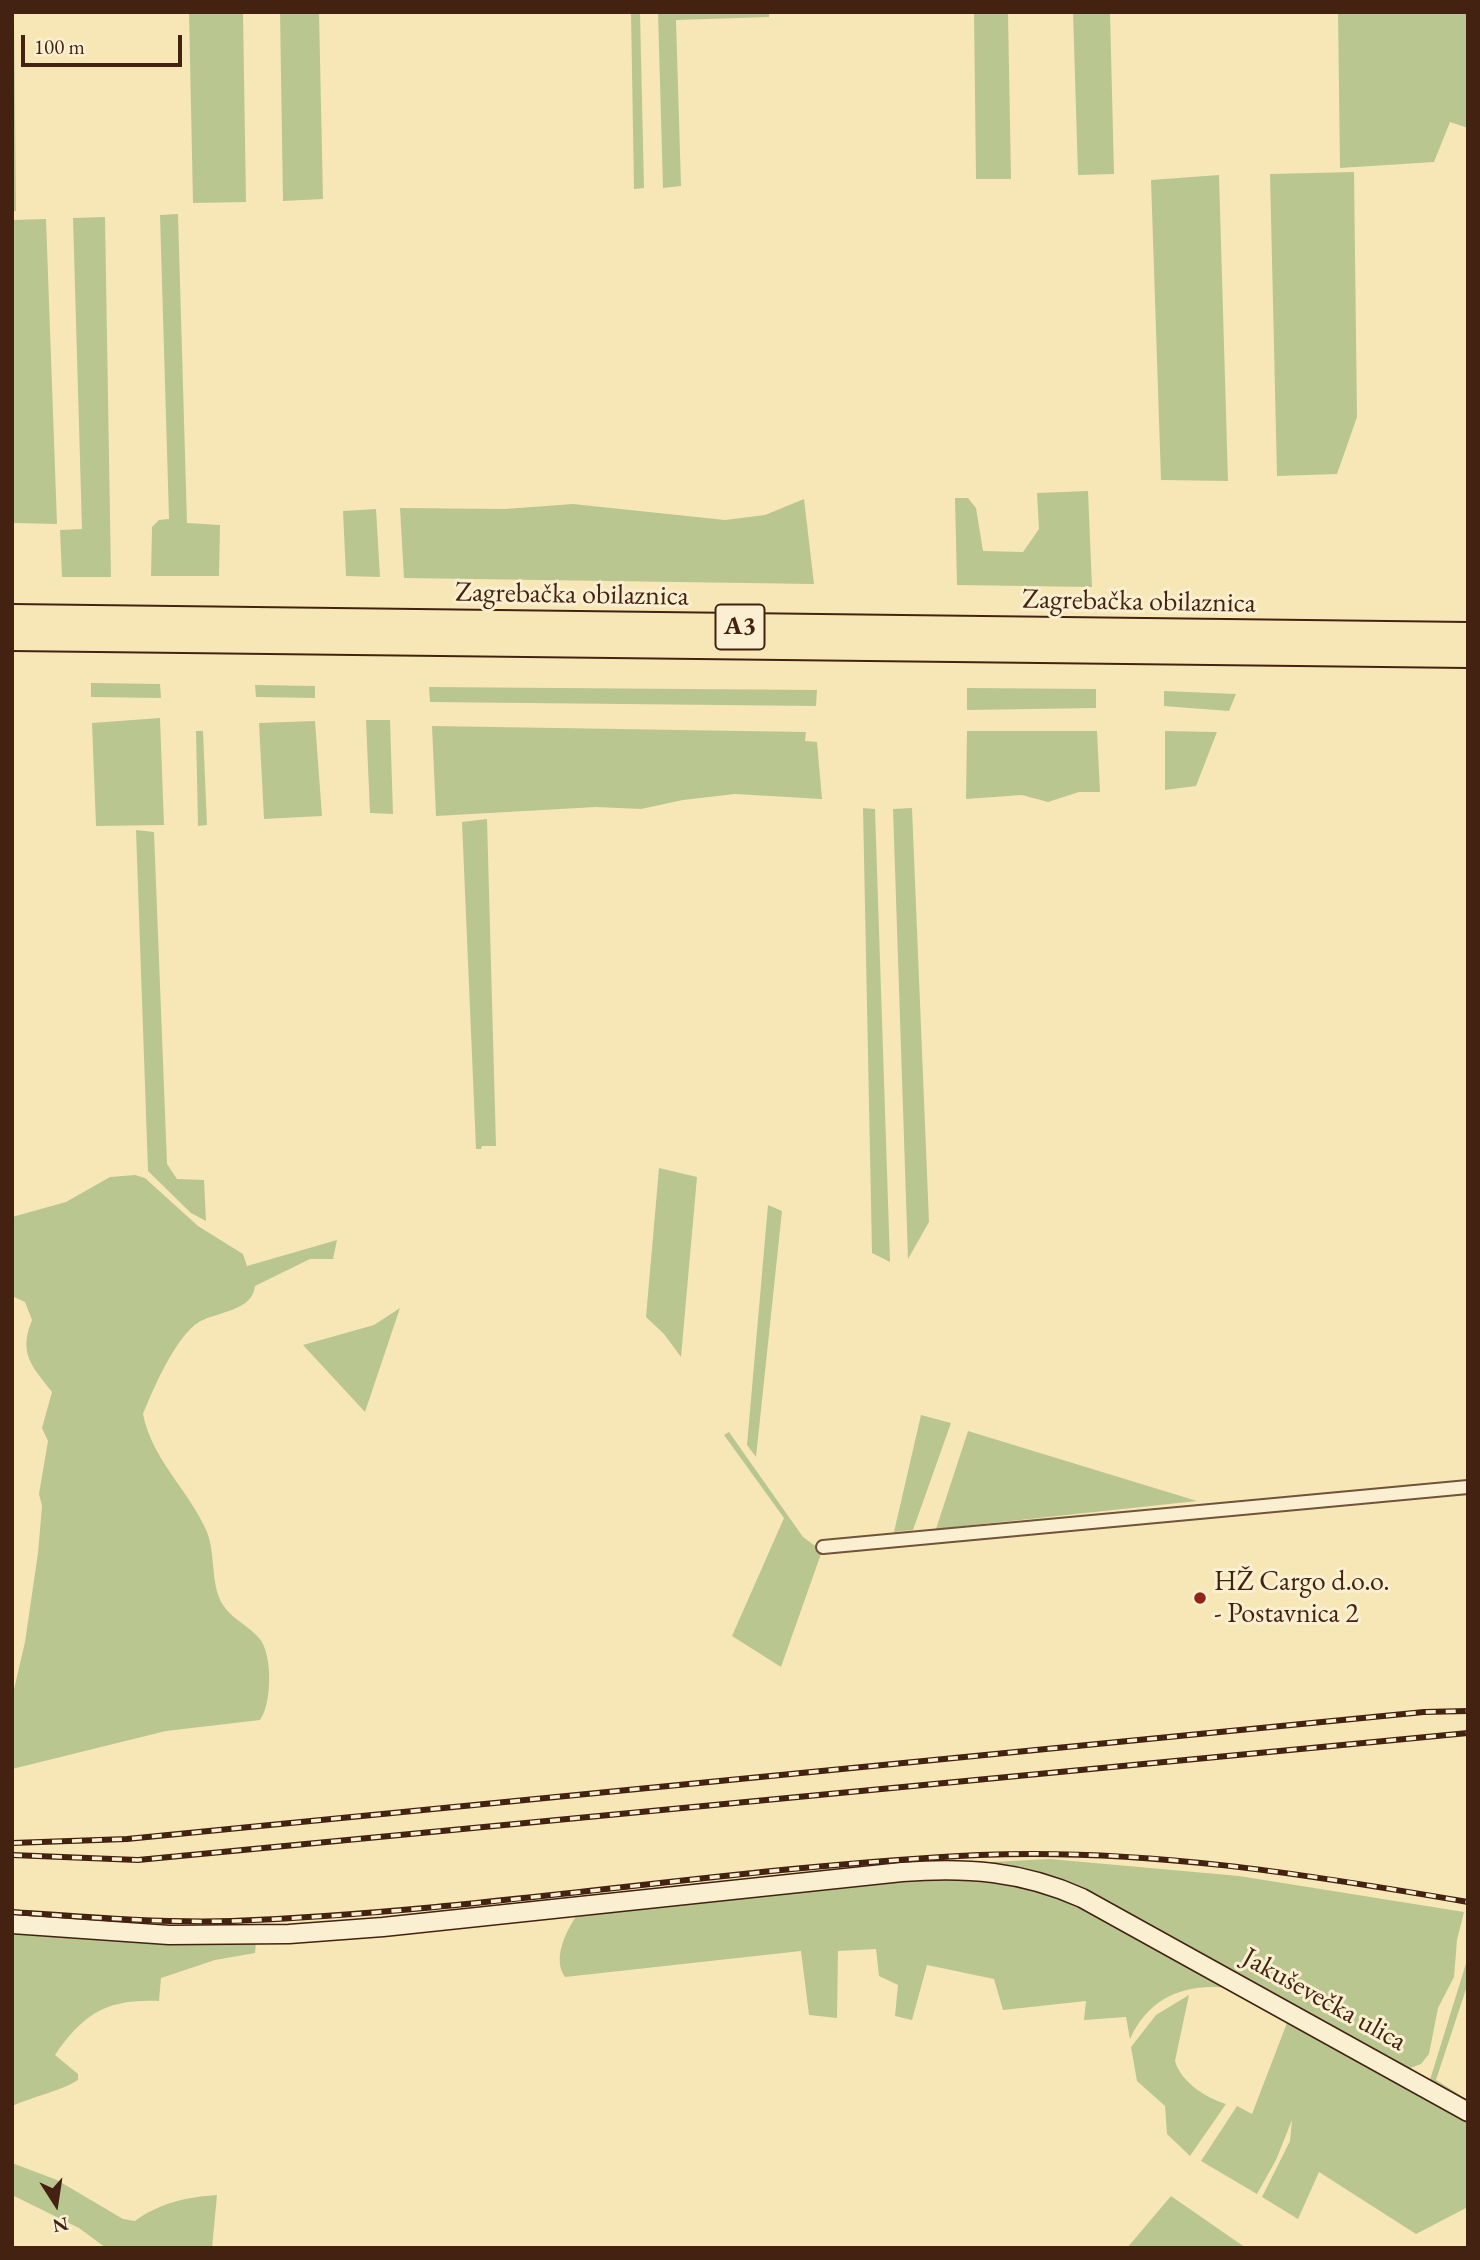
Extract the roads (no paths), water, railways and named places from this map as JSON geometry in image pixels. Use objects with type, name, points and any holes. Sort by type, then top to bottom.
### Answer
[{"type":"highway","name":"Zagrebačka obilaznica","points":[[12,617],[1468,635]]},
{"type":"highway","name":"Zagrebačka obilaznica","points":[[12,638],[1468,655]]},
{"type":"main road","name":"Jakuševečka ulica","points":[[12,1924],[169,1935],[289,1934],[383,1927],[864,1875],[968,1869],[998,1872],[1055,1886],[1154,1935],[1468,2112]]},
{"type":"street","points":[[823,1547],[1468,1487]]},
{"type":"railway","points":[[12,1843],[127,1839],[1424,1712],[1468,1711]]},
{"type":"railway","points":[[12,1855],[138,1860],[1468,1733]]},
{"type":"railway","points":[[12,1912],[177,1921],[326,1916],[419,1909],[792,1869],[979,1855],[1041,1854],[1102,1855],[1224,1865],[1468,1902]]},
{"type":"place","name":"HŽ Cargo d.o.o. - Postavnica 2","points":[[1200,1598]]}]
